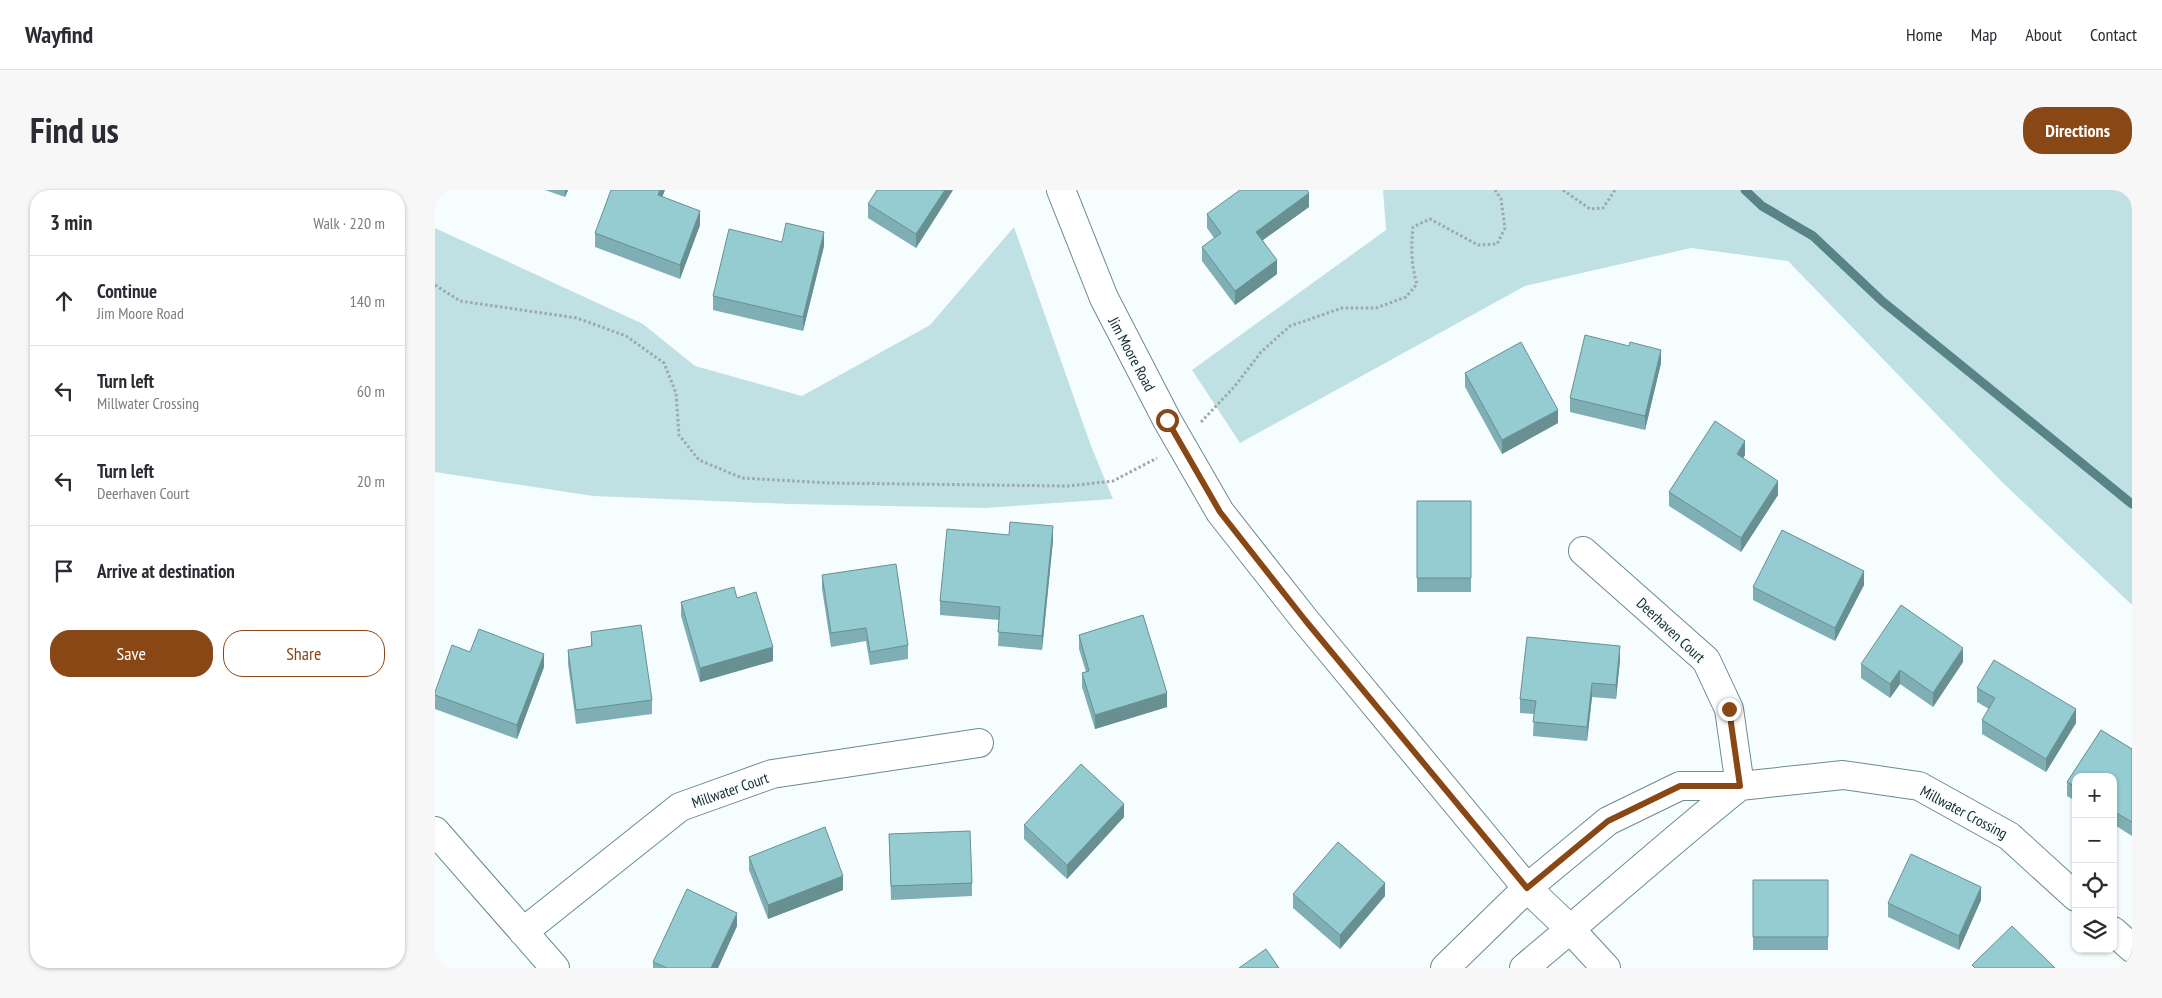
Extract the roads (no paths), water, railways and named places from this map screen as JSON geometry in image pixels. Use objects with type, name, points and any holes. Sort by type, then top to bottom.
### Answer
[{"type":"street","name":"Jim Moore Road","points":[[1061,190],[1103,298],[1167,420],[1220,512],[1305,620],[1527,888],[1571,930],[1606,968]]},
{"type":"street","name":"Deerhaven Court","points":[[1583,551],[1706,660],[1729,709],[1740,786]]},
{"type":"street","name":"Millwater Court","points":[[523,932],[680,807],[772,774],[979,743]]},
{"type":"street","name":"Millwater Crossing","points":[[1445,968],[1527,888],[1608,821],[1680,786],[1740,786],[1843,775],[1919,786],[2009,836],[2072,893]]},
{"type":"street","points":[[1524,968],[1571,930],[1679,834],[1740,786]]},
{"type":"street","points":[[435,831],[555,968]]},
{"type":"street","points":[[2117,935],[2132,948]]},
{"type":"waterway","points":[[1745,190],[1762,206],[1813,236],[1882,301],[2132,504]]}]
